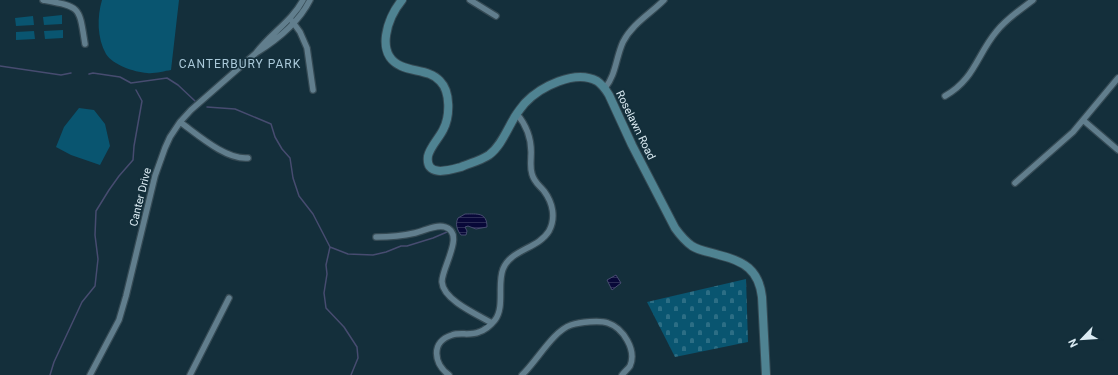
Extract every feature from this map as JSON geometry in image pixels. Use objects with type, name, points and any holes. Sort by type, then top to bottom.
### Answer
[{"type":"street","points":[[43,0],[66,4],[77,10],[81,21],[84,44]]},
{"type":"street","name":"Canter Drive","points":[[90,375],[119,320],[159,162],[170,137],[180,122],[198,103],[256,52],[270,36],[290,18],[303,0]]},
{"type":"street","name":"Canter Drive","points":[[256,52],[276,39],[294,23],[310,0]]},
{"type":"street","name":"Roselawn Road","points":[[402,0],[394,12],[387,30],[386,46],[389,56],[396,63],[402,66],[435,76],[442,84],[447,98],[448,107],[446,124],[428,156],[428,160],[432,168],[440,171],[450,170],[472,163],[489,154],[497,148],[517,114],[531,96],[546,86],[565,80],[585,78],[596,81],[605,88],[609,95],[632,146],[680,235],[692,246],[700,250],[722,255],[740,262],[754,272],[757,277],[761,287],[762,297],[766,375]]},
{"type":"street","points":[[470,0],[496,16]]},
{"type":"street","points":[[605,88],[612,78],[620,50],[629,33],[664,0]]},
{"type":"street","points":[[945,96],[967,78],[991,38],[1003,24],[1033,0]]},
{"type":"street","points":[[290,18],[300,32],[307,48],[313,90]]},
{"type":"street","points":[[1015,183],[1065,140],[1118,78]]},
{"type":"street","points":[[449,375],[440,367],[437,361],[436,352],[440,343],[447,336],[453,334],[473,334],[480,332],[492,323],[499,314],[501,277],[506,263],[517,254],[541,240],[549,230],[553,217],[551,204],[548,197],[534,180],[531,170],[531,150],[528,132],[524,123],[517,114]]},
{"type":"street","points":[[1083,120],[1118,150]]},
{"type":"street","points":[[180,122],[226,154],[239,158],[248,158]]},
{"type":"street","points":[[376,237],[398,236],[442,226],[450,230],[453,234],[453,245],[444,268],[442,278],[443,289],[448,296],[459,304],[492,323]]},
{"type":"street","points":[[190,375],[229,298]]},
{"type":"street","points":[[522,375],[563,329],[575,324],[588,322],[610,324],[617,328],[625,336],[632,356],[630,366],[622,375]]},
{"type":"green space","points":[[102,0],[179,0],[171,70],[153,73],[142,72],[119,65],[109,58],[103,48],[99,34],[99,13]]},
{"type":"green space","points":[[62,15],[62,24],[44,25],[43,17]]},
{"type":"green space","points":[[33,16],[34,25],[16,26],[15,18]]},
{"type":"green space","points":[[63,30],[63,38],[45,39],[44,31]]},
{"type":"green space","points":[[34,31],[35,39],[16,40],[16,32]]},
{"type":"green space","points":[[79,108],[94,110],[105,124],[110,146],[100,165],[71,155],[56,147],[64,127]]},
{"type":"green space","points":[[746,279],[748,342],[675,357],[647,302]]},
{"type":"shaded area","points":[[465,214],[477,214],[483,216],[487,222],[487,227],[476,229],[468,226],[465,227],[467,231],[466,235],[461,235],[457,222],[458,218]]},
{"type":"shaded area","points":[[616,275],[621,283],[612,290],[607,280]]},
{"type":"waterway","points":[[0,66],[61,75],[71,73]]},
{"type":"waterway","points":[[89,74],[93,73],[120,77],[131,83],[167,78],[178,85],[195,101]]},
{"type":"waterway","points":[[50,375],[54,362],[82,302],[95,286],[98,259],[95,235],[96,211],[119,176],[133,160],[142,101],[136,90]]},
{"type":"waterway","points":[[207,107],[235,109],[271,124],[275,137],[282,149],[290,158],[293,178],[299,196],[313,214],[330,247],[326,265],[327,274],[324,293],[326,308],[344,327],[357,347],[358,358],[351,375]]},
{"type":"waterway","points":[[330,247],[348,254],[373,255],[433,238],[447,232]]},
{"type":"district","name":"CANTERBURY PARK","points":[[240,64]]}]
